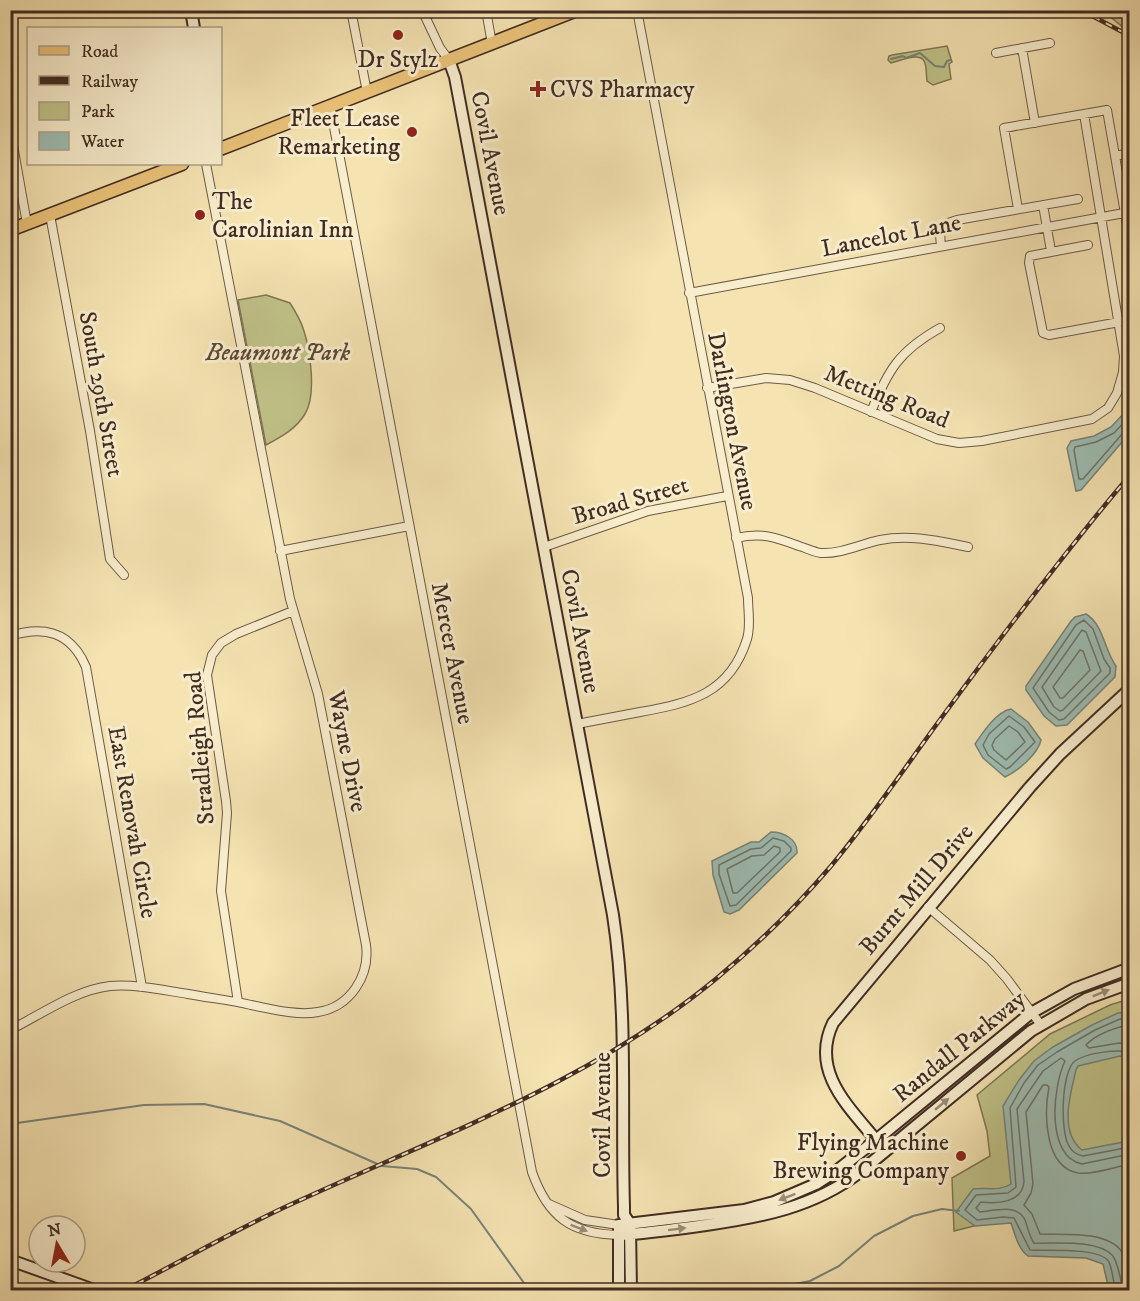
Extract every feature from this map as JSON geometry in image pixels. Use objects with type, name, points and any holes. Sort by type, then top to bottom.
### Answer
[{"type":"main road","points":[[191,10],[194,27]]},
{"type":"main road","points":[[222,148],[492,44],[553,15],[577,10]]},
{"type":"main road","name":"Covil Avenue","points":[[449,60],[455,77],[610,897],[619,962],[624,1227]]},
{"type":"main road","points":[[10,230],[179,165]]},
{"type":"main road","name":"Burnt Mill Drive","points":[[876,1140],[845,1103],[835,1087],[826,1058],[827,1038],[838,1014],[1060,754],[1130,689]]},
{"type":"main road","name":"Randall Parkway","points":[[624,1227],[744,1210],[803,1191],[828,1178],[1031,1013],[1074,989],[1130,968]]},
{"type":"main road","name":"Randall Parkway","points":[[624,1227],[747,1219],[782,1211],[831,1192],[851,1179],[1041,1025],[1086,999],[1130,983]]},
{"type":"main road","points":[[619,1290],[624,1227]]},
{"type":"main road","points":[[624,1227],[631,1290]]},
{"type":"main road","points":[[10,1260],[94,1290]]},
{"type":"street","points":[[351,10],[367,92]]},
{"type":"street","points":[[422,10],[440,48],[449,60]]},
{"type":"street","points":[[486,10],[492,44]]},
{"type":"street","name":"Darlington Avenue","points":[[577,724],[675,706],[694,700],[725,680],[747,639],[749,622],[748,598],[637,10]]},
{"type":"street","points":[[996,53],[1050,43]]},
{"type":"street","points":[[1022,48],[1035,123]]},
{"type":"street","name":"Mercer Avenue","points":[[330,106],[532,1172],[538,1189],[552,1212],[573,1226],[598,1233],[624,1227]]},
{"type":"street","points":[[1018,209],[1004,128],[1107,110],[1130,242]]},
{"type":"street","name":"Metting Road","points":[[707,388],[736,382],[779,378],[809,386],[937,439],[959,443],[1027,433],[1092,419],[1108,408],[1117,393],[1124,372],[1124,356],[1084,114]]},
{"type":"street","points":[[10,128],[27,224]]},
{"type":"street","points":[[1114,156],[1130,153]]},
{"type":"street","name":"Wayne Drive","points":[[10,1030],[91,990],[112,986],[142,987],[300,1013],[327,1010],[347,998],[356,988],[364,973],[367,957],[318,694],[293,611],[280,551],[206,165]]},
{"type":"street","points":[[941,246],[939,231],[946,223],[957,219],[1078,199]]},
{"type":"street","points":[[1044,205],[1051,251]]},
{"type":"street","name":"Lancelot Lane","points":[[689,293],[1124,213]]},
{"type":"street","name":"South 29th Street","points":[[50,214],[90,431],[110,559],[124,575]]},
{"type":"street","points":[[1088,245],[1030,256],[1029,263],[1043,333],[1049,335],[1130,320]]},
{"type":"street","points":[[871,412],[885,378],[894,364],[916,343],[940,328]]},
{"type":"street","name":"Broad Street","points":[[544,547],[648,512],[727,496]]},
{"type":"street","points":[[280,551],[409,526]]},
{"type":"street","points":[[736,537],[753,534],[771,536],[821,553],[904,537],[968,547]]},
{"type":"street","name":"Stradleigh Road","points":[[238,1002],[221,884],[226,834],[226,801],[207,670],[212,655],[224,640],[293,611]]},
{"type":"street","name":"East Renovah Circle","points":[[10,636],[33,631],[57,635],[72,644],[89,676],[142,987]]},
{"type":"street","points":[[928,907],[990,960],[1008,980],[1041,1025]]},
{"type":"street","points":[[876,1140],[885,1151]]},
{"type":"green space","points":[[1106,11],[1129,11],[1129,30],[1107,14]]},
{"type":"green space","points":[[947,46],[952,62],[949,64],[951,79],[933,85],[927,81],[926,65],[921,58],[909,58],[891,63],[888,60],[892,55]]},
{"type":"green space","name":"Beaumont Park","points":[[266,295],[290,303],[299,318],[308,347],[311,395],[309,406],[297,424],[266,445],[238,300]]},
{"type":"green space","points":[[1129,999],[1129,1187],[954,1231],[952,1178],[990,1156],[987,1131],[977,1095],[1050,1034],[1110,1005]]},
{"type":"water","points":[[1129,408],[1129,434],[1081,490],[1076,491],[1067,448],[1071,441],[1094,436],[1111,427]]},
{"type":"water","points":[[1086,614],[1100,631],[1116,666],[1115,677],[1067,725],[1056,726],[1044,716],[1026,690],[1026,686],[1071,621],[1075,617]]},
{"type":"water","points":[[1011,709],[1028,722],[1041,740],[1027,762],[1005,777],[983,758],[975,744],[995,718]]},
{"type":"water","points":[[771,832],[789,837],[797,848],[797,853],[739,910],[730,914],[724,912],[713,875],[712,861],[751,842],[759,842]]},
{"type":"water","points":[[1129,1012],[1129,1058],[1120,1056],[1078,1066],[1068,1113],[1071,1133],[1082,1150],[1129,1141],[1129,1290],[1109,1290],[1103,1264],[1086,1258],[1028,1256],[1019,1245],[1011,1223],[975,1226],[956,1212],[973,1189],[997,1189],[1011,1184],[1003,1106],[1034,1061],[1053,1047],[1092,1025],[1118,1013]]},
{"type":"waterway","points":[[891,59],[903,56],[906,58],[920,53],[935,66],[944,67],[950,60]]},
{"type":"waterway","points":[[10,1124],[144,1105],[204,1104],[280,1121],[382,1166],[417,1169],[436,1177],[471,1209],[529,1290]]},
{"type":"waterway","points":[[765,1290],[810,1281],[839,1266],[874,1236],[913,1216],[942,1209],[959,1211]]},
{"type":"railway","points":[[1081,10],[1130,36]]},
{"type":"railway","points":[[125,1290],[274,1212],[460,1129],[568,1076],[620,1047],[670,1014],[717,978],[805,896],[846,848],[1034,594],[1130,475]]},
{"type":"place","name":"Dr Stylz","points":[[398,35]]},
{"type":"place","name":"CVS Pharmacy","points":[[538,89]]},
{"type":"place","name":"Fleet Lease Remarketing","points":[[412,132]]},
{"type":"place","name":"The Carolinian Inn","points":[[200,215]]},
{"type":"place","name":"Flying Machine Brewing Company","points":[[961,1156]]}]
